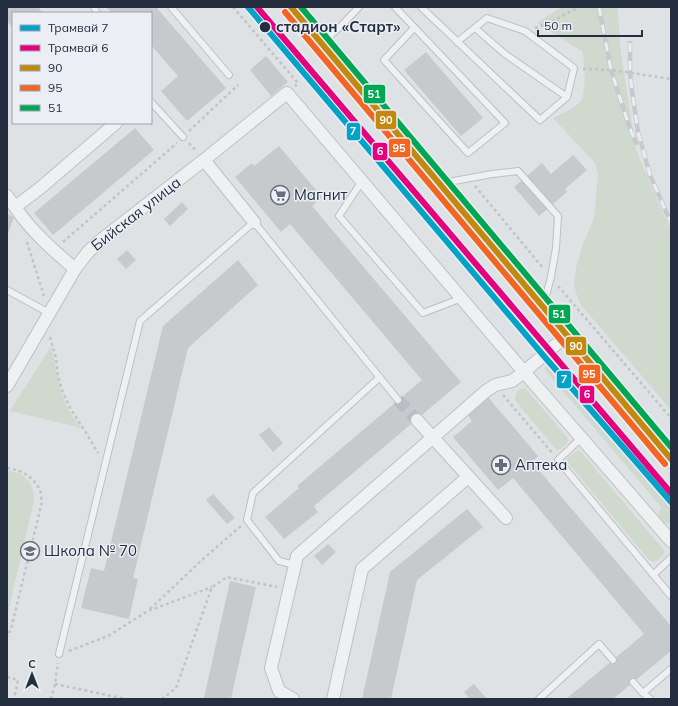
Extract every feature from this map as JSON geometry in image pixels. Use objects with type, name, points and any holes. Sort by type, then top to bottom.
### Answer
[{"type":"main road","points":[[291,7],[543,306],[566,336],[671,459]]},
{"type":"street","name":"Бийская улица","points":[[7,386],[75,269],[88,252],[101,240],[287,93]]},
{"type":"street","points":[[287,93],[524,372],[670,538]]},
{"type":"street","points":[[18,212],[39,189],[115,124]]},
{"type":"street","points":[[204,160],[254,222]]},
{"type":"street","points":[[7,196],[18,212],[54,251],[75,269]]},
{"type":"street","points":[[293,699],[279,691],[271,668],[297,556],[486,391],[495,385],[512,381],[566,336]]},
{"type":"street","points":[[416,420],[506,518]]},
{"type":"street","points":[[333,699],[362,569],[468,477]]},
{"type":"lane","points":[[171,7],[229,75]]},
{"type":"lane","points":[[321,43],[342,25],[358,7]]},
{"type":"lane","points":[[395,7],[505,123],[468,153],[384,60],[414,28]]},
{"type":"lane","points":[[421,7],[457,42],[540,120],[567,97],[574,68],[525,31],[487,18],[457,42]]},
{"type":"lane","points":[[475,28],[505,54],[567,97]]},
{"type":"lane","points":[[152,103],[183,137]]},
{"type":"lane","points":[[439,184],[492,174],[518,171],[558,216],[556,248],[543,306]]},
{"type":"lane","points":[[362,181],[339,216],[423,313],[462,298]]},
{"type":"lane","points":[[59,654],[140,321],[254,222],[398,400]]},
{"type":"lane","points":[[7,290],[49,313]]},
{"type":"lane","points":[[295,565],[280,561],[247,520],[253,493],[380,377]]},
{"type":"lane","points":[[581,438],[558,460],[671,596]]},
{"type":"lane","points":[[653,575],[671,558]]},
{"type":"lane","points":[[538,699],[599,644],[613,660]]},
{"type":"lane","points":[[643,692],[671,670]]},
{"type":"lane","points":[[633,682],[650,699]]},
{"type":"path","points":[[233,7],[298,83],[287,93]]},
{"type":"path","points":[[525,31],[549,23],[578,7]]},
{"type":"path","points":[[574,68],[611,70],[671,79]]},
{"type":"path","points":[[54,251],[183,137],[238,85]]},
{"type":"path","points":[[183,137],[204,160]]},
{"type":"path","points":[[468,178],[550,277],[671,418]]},
{"type":"path","points":[[18,212],[44,297]]},
{"type":"path","points":[[49,333],[56,358],[58,376],[67,402],[105,465]]},
{"type":"path","points":[[495,385],[558,460]]},
{"type":"path","points":[[7,468],[16,469],[26,473],[33,480],[40,491],[42,502],[11,629],[7,637]]},
{"type":"path","points":[[51,699],[55,684],[59,654],[108,636],[148,611],[247,520]]},
{"type":"path","points":[[148,611],[212,587],[226,577],[290,589]]},
{"type":"path","points":[[162,699],[176,688],[212,587]]},
{"type":"path","points":[[7,677],[18,680],[14,699]]},
{"type":"path","points":[[55,684],[126,699]]},
{"type":"shaded area","points":[[562,7],[617,7],[621,54],[636,150],[671,231],[671,410],[581,305],[576,293],[574,283],[576,268],[582,247],[594,218],[598,175],[595,163],[553,118],[577,105],[580,102],[584,92],[583,52],[537,23]]},
{"type":"shaded area","points":[[51,346],[60,389],[68,409],[82,428],[10,411]]},
{"type":"shaded area","points":[[553,357],[559,358],[564,362],[671,487],[671,523],[665,523],[661,519],[659,512],[662,508],[545,370],[546,364]]},
{"type":"shaded area","points":[[525,388],[567,437],[568,441],[558,450],[515,400],[517,392]]},
{"type":"shaded area","points":[[578,450],[663,549],[664,553],[659,559],[654,562],[649,560],[569,464],[567,460],[569,456]]},
{"type":"shaded area","points":[[7,471],[16,472],[27,479],[32,487],[34,501],[7,617]]},
{"type":"building","points":[[7,7],[38,7],[42,12],[12,12],[12,27],[7,21]]},
{"type":"building","points":[[106,7],[156,7],[226,88],[187,121],[161,91],[178,76],[152,46],[152,12],[111,12]]},
{"type":"building","points":[[426,52],[483,118],[461,136],[404,70]]},
{"type":"building","points":[[266,56],[288,82],[271,96],[250,70]]},
{"type":"building","points":[[135,128],[154,150],[53,235],[34,213]]},
{"type":"building","points":[[279,146],[322,197],[312,206],[461,382],[314,506],[318,512],[284,539],[265,517],[299,488],[297,486],[422,380],[290,224],[281,232],[235,177],[252,163],[254,166]]},
{"type":"building","points":[[573,155],[587,170],[565,189],[567,192],[539,216],[514,187],[542,163],[551,174]]},
{"type":"building","points":[[182,202],[188,209],[170,226],[164,219]]},
{"type":"building","points":[[7,214],[14,217],[7,237]]},
{"type":"building","points":[[127,250],[136,260],[126,269],[117,259]]},
{"type":"building","points":[[238,260],[258,285],[188,348],[133,578],[138,579],[129,619],[81,608],[91,568],[104,571],[163,326]]},
{"type":"building","points":[[488,397],[538,456],[532,462],[671,626],[671,651],[613,699],[566,699],[644,634],[513,478],[498,490],[453,437],[472,421],[467,414]]},
{"type":"building","points":[[269,427],[283,443],[273,452],[259,435]]},
{"type":"building","points":[[213,494],[235,518],[227,524],[206,500]]},
{"type":"building","points":[[467,509],[483,527],[417,580],[391,699],[362,699],[390,572]]},
{"type":"building","points":[[328,544],[336,552],[322,565],[314,556]]},
{"type":"building","points":[[230,581],[256,587],[231,699],[204,698]]},
{"type":"building","points":[[474,684],[487,699],[470,699],[464,692]]},
{"type":"tunnel","points":[[398,400],[417,420]]},
{"type":"railway","points":[[599,7],[611,70],[636,143]]},
{"type":"railway","points":[[630,43],[630,73],[638,132],[650,175],[671,223]]},
{"type":"tram line","name":"7","points":[[248,7],[543,355],[671,502]]},
{"type":"tram line","name":"6","points":[[257,7],[671,493]]},
{"type":"transit line","name":"90","points":[[291,7],[671,459]]},
{"type":"transit line","name":"51","points":[[301,7],[671,447]]},
{"type":"transit line","name":"95","points":[[285,12],[665,464]]},
{"type":"place","name":"стадион «Старт»","points":[[265,27]]},
{"type":"place","name":"Магнит","points":[[280,195]]},
{"type":"place","name":"Аптека","points":[[501,465]]},
{"type":"place","name":"Школа № 70","points":[[30,551]]}]
